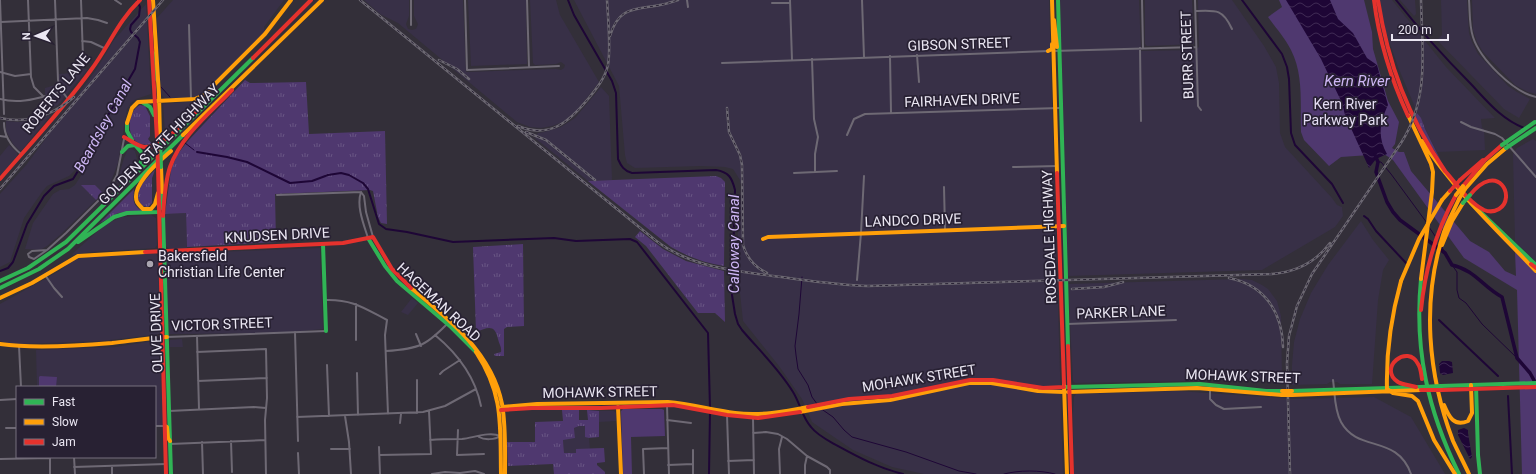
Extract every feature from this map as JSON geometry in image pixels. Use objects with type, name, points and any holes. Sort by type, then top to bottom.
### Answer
[{"type":"main road","name":"ROBERTS LANE","points":[[0,179],[91,71],[121,19],[140,0]]},
{"type":"main road","name":"OLIVE DRIVE","points":[[149,0],[157,101],[160,192],[163,216],[161,295],[165,337],[171,474]]},
{"type":"main road","name":"OLIVE DRIVE","points":[[153,0],[158,81],[156,124],[158,139]]},
{"type":"main road","points":[[201,109],[191,115],[156,145],[144,147],[124,138],[132,108],[136,103],[191,99],[201,96],[207,92],[271,28],[291,0]]},
{"type":"main road","name":"GOLDEN STATE HIGHWAY","points":[[0,281],[24,270],[66,242],[311,0]]},
{"type":"main road","name":"GOLDEN STATE HIGHWAY","points":[[0,288],[39,269],[68,250],[184,134],[322,0]]},
{"type":"main road","name":"ROSEDALE HIGHWAY","points":[[1052,0],[1057,50]]},
{"type":"main road","name":"ROSEDALE HIGHWAY","points":[[1058,0],[1058,166],[1067,324],[1067,474]]},
{"type":"main road","points":[[1374,0],[1388,66],[1396,89],[1432,166],[1433,176],[1419,304],[1421,354],[1427,392],[1438,431]]},
{"type":"main road","points":[[1378,0],[1389,54],[1404,98],[1421,134],[1445,171],[1469,200],[1536,266]]},
{"type":"main road","points":[[1048,51],[1052,49],[1053,17]]},
{"type":"main road","points":[[152,51],[155,56],[156,78],[158,81]]},
{"type":"main road","points":[[163,216],[168,175],[173,159],[179,148],[246,74]]},
{"type":"main road","points":[[142,102],[150,106],[153,110],[156,124]]},
{"type":"main road","name":"ROSEDALE HIGHWAY","points":[[1058,108],[1060,114],[1067,389],[1072,474]]},
{"type":"main road","points":[[1408,115],[1424,145],[1444,174],[1473,208],[1536,271]]},
{"type":"main road","points":[[1464,188],[1504,146],[1536,122]]},
{"type":"main road","points":[[92,217],[140,163],[142,157],[141,152],[128,134],[127,123]]},
{"type":"main road","points":[[1454,474],[1434,440],[1417,400],[1410,395],[1388,389],[1387,362],[1390,328],[1402,281],[1412,254],[1421,234],[1442,200],[1475,165],[1504,146],[1536,128]]},
{"type":"main road","points":[[160,192],[155,204],[149,209],[141,208],[135,199],[135,191],[138,186],[179,142],[184,134]]},
{"type":"main road","points":[[122,152],[134,143]]},
{"type":"main road","points":[[1469,474],[1445,418],[1437,387],[1433,363],[1430,322],[1432,288],[1434,271],[1441,246],[1458,197],[1490,155]]},
{"type":"main road","points":[[1421,354],[1422,308],[1428,264],[1437,234],[1451,214],[1463,203],[1470,195],[1482,183],[1492,180],[1503,185],[1507,198],[1505,204],[1499,210],[1493,212],[1485,211],[1474,202],[1445,171]]},
{"type":"main road","name":"OLIVE DRIVE","points":[[160,192],[158,212],[166,309],[166,474]]},
{"type":"main road","points":[[68,250],[114,217],[127,214],[158,212]]},
{"type":"main road","name":"LANDCO DRIVE","points":[[763,239],[768,237],[1062,226]]},
{"type":"main road","points":[[1502,237],[1512,245],[1517,246]]},
{"type":"main road","name":"KNUDSEN DRIVE","points":[[0,298],[45,275],[72,258],[82,255],[343,243],[371,238]]},
{"type":"main road","name":"HAGEMAN ROAD","points":[[371,238],[375,252],[390,274],[406,289],[470,338],[484,358],[497,384],[502,409],[505,474]]},
{"type":"main road","points":[[323,244],[326,331]]},
{"type":"main road","points":[[1525,259],[1536,266]]},
{"type":"main road","points":[[161,295],[164,307],[166,309]]},
{"type":"main road","name":"VICTOR STREET","points":[[0,344],[19,346],[112,343],[142,338],[165,337]]},
{"type":"main road","points":[[1419,388],[1400,383],[1394,378],[1391,372],[1391,367],[1396,358],[1407,356],[1413,358],[1418,363],[1429,406],[1438,431],[1459,474]]},
{"type":"main road","points":[[1433,363],[1445,407],[1454,423],[1464,423],[1471,417],[1473,387]]},
{"type":"main road","name":"MOHAWK STREET","points":[[502,409],[537,404],[668,402],[690,404],[708,410],[752,416],[779,416],[849,399],[892,396],[970,380],[993,380],[1043,388],[1141,390],[1210,388],[1282,393],[1419,388],[1536,387]]},
{"type":"main road","name":"MOHAWK STREET","points":[[1067,389],[1200,384],[1282,393]]},
{"type":"main road","name":"MOHAWK STREET","points":[[1521,386],[1536,384]]},
{"type":"main road","points":[[1141,390],[1141,387],[1156,385]]},
{"type":"main road","points":[[1473,387],[1480,474]]},
{"type":"main road","points":[[618,407],[622,405],[646,403]]},
{"type":"main road","points":[[618,407],[690,404]]},
{"type":"main road","points":[[667,405],[708,410],[727,415],[752,416]]},
{"type":"main road","points":[[618,407],[621,474]]},
{"type":"main road","name":"MOHAWK STREET","points":[[502,409],[618,407]]},
{"type":"main road","name":"HAGEMAN ROAD","points":[[502,409],[500,436],[502,474]]},
{"type":"main road","name":"MOHAWK STREET","points":[[752,416],[801,410]]},
{"type":"main road","points":[[165,426],[167,427],[170,443]]},
{"type":"main road","points":[[500,436],[502,438],[504,457]]},
{"type":"street","points":[[0,0],[1,73],[4,114]]},
{"type":"street","points":[[28,0],[31,74],[34,87],[43,96]]},
{"type":"street","points":[[55,0],[58,80],[62,92],[68,99]]},
{"type":"street","points":[[81,0],[83,57]]},
{"type":"street","points":[[115,0],[121,4]]},
{"type":"street","points":[[411,0],[411,25]]},
{"type":"street","points":[[465,0],[468,70],[559,66]]},
{"type":"street","points":[[528,0],[530,67]]},
{"type":"street","points":[[688,0],[688,7]]},
{"type":"street","points":[[862,0],[864,57]]},
{"type":"street","points":[[1141,121],[1142,0]]},
{"type":"street","name":"BURR STREET","points":[[1195,0],[1198,106],[1201,110]]},
{"type":"street","points":[[1469,0],[1471,32],[1479,51],[1512,86],[1525,94],[1536,97]]},
{"type":"street","points":[[772,3],[790,1],[792,60]]},
{"type":"street","points":[[1196,11],[1213,10],[1221,13],[1225,16],[1232,29]]},
{"type":"street","points":[[0,22],[81,18],[94,19],[107,23]]},
{"type":"street","points":[[188,25],[191,99]]},
{"type":"street","points":[[82,41],[91,42],[104,48]]},
{"type":"street","name":"GIBSON STREET","points":[[722,63],[1057,50],[1196,47]]},
{"type":"street","points":[[917,55],[919,82]]},
{"type":"street","points":[[890,56],[892,112]]},
{"type":"street","points":[[812,59],[814,119],[818,137],[815,154],[815,172]]},
{"type":"street","points":[[1,73],[16,76],[31,74]]},
{"type":"street","points":[[0,99],[21,102],[62,92]]},
{"type":"street","name":"FAIRHAVEN DRIVE","points":[[847,135],[854,119],[865,114],[1058,108]]},
{"type":"street","points":[[4,122],[7,137],[11,144],[21,154]]},
{"type":"street","points":[[1461,122],[1502,138],[1536,177]]},
{"type":"street","points":[[0,136],[7,137]]},
{"type":"street","points":[[47,250],[31,252],[28,254],[29,257],[34,259],[47,250],[108,191],[117,175],[124,138]]},
{"type":"street","points":[[1013,167],[1058,166]]},
{"type":"street","points":[[794,173],[837,171]]},
{"type":"street","points":[[857,280],[864,176]]},
{"type":"street","points":[[944,187],[945,230]]},
{"type":"street","points":[[277,195],[361,192]]},
{"type":"street","name":"HAGEMAN ROAD","points":[[361,192],[362,216],[371,238]]},
{"type":"street","name":"HAGEMAN ROAD","points":[[361,192],[364,196],[371,238]]},
{"type":"street","points":[[45,275],[62,296]]},
{"type":"street","points":[[325,300],[341,300],[356,304],[387,320],[386,351],[388,414]]},
{"type":"street","points":[[356,304],[356,340]]},
{"type":"street","name":"PARKER LANE","points":[[1067,324],[1176,320]]},
{"type":"street","points":[[386,351],[407,350],[421,346],[435,336],[449,322]]},
{"type":"street","name":"VICTOR STREET","points":[[165,337],[326,331]]},
{"type":"street","points":[[295,332],[298,441]]},
{"type":"street","points":[[416,334],[421,346]]},
{"type":"street","points":[[197,336],[199,409]]},
{"type":"street","points":[[435,336],[450,348],[460,360],[476,389],[481,406]]},
{"type":"street","points":[[19,346],[21,386]]},
{"type":"street","points":[[197,352],[266,349],[267,398],[264,417],[266,474]]},
{"type":"street","points":[[440,374],[443,370],[460,360]]},
{"type":"street","points":[[327,365],[329,416]]},
{"type":"street","points":[[357,373],[358,415]]},
{"type":"street","points":[[198,381],[267,378]]},
{"type":"street","points":[[416,380],[417,413]]},
{"type":"street","points":[[1332,380],[1338,416],[1345,428],[1357,438],[1384,446],[1396,452],[1404,461],[1411,474]]},
{"type":"street","points":[[1210,388],[1210,399],[1216,405],[1224,409],[1261,407]]},
{"type":"street","points":[[297,417],[417,413],[445,406],[476,389]]},
{"type":"street","points":[[0,400],[16,399]]},
{"type":"street","points":[[667,405],[669,474]]},
{"type":"street","points":[[169,411],[254,407],[266,408]]},
{"type":"street","points":[[380,455],[430,454],[429,411]]},
{"type":"street","points":[[400,423],[401,414]]},
{"type":"street","points":[[727,415],[729,474]]},
{"type":"street","points":[[345,416],[350,449],[351,474]]},
{"type":"street","points":[[752,416],[754,474]]},
{"type":"street","points":[[667,420],[691,423]]},
{"type":"street","points":[[156,426],[165,426]]},
{"type":"street","points":[[6,428],[16,428]]},
{"type":"street","points":[[458,430],[457,455],[484,454]]},
{"type":"street","points":[[753,433],[766,432],[778,434],[807,456],[830,470],[830,474]]},
{"type":"street","points":[[430,440],[479,437],[497,438],[500,436]]},
{"type":"street","points":[[780,474],[779,449],[782,437]]},
{"type":"street","points":[[170,443],[265,440]]},
{"type":"street","points":[[231,441],[232,472]]},
{"type":"street","points":[[202,442],[203,474]]},
{"type":"street","points":[[379,447],[380,474]]},
{"type":"street","points":[[644,474],[643,449],[668,448]]},
{"type":"street","points":[[331,449],[350,449]]},
{"type":"street","points":[[692,450],[693,474]]},
{"type":"street","points":[[298,453],[299,474]]},
{"type":"street","points":[[805,474],[807,456]]},
{"type":"street","points":[[0,459],[50,458],[50,474]]},
{"type":"street","points":[[74,458],[74,474]]},
{"type":"street","points":[[728,461],[754,460]]},
{"type":"street","points":[[74,467],[166,464]]},
{"type":"street","points":[[668,465],[693,464]]},
{"type":"street","points":[[112,466],[112,474]]},
{"type":"street","points":[[432,474],[475,471],[484,474]]},
{"type":"shaded area","points":[[173,0],[284,0],[264,27],[265,33],[207,91],[196,97],[165,99],[161,94],[157,18]]},
{"type":"shaded area","points":[[364,0],[409,0],[409,16],[406,24],[408,29],[412,30],[416,29],[418,24],[414,16],[414,0],[463,0],[466,72],[561,70],[564,68],[565,65],[561,62],[556,64],[535,65],[533,63],[530,0],[556,0],[560,15],[599,82],[577,111],[563,122],[541,128],[530,127],[517,122],[398,23],[380,14]]},
{"type":"shaded area","points":[[468,0],[526,0],[527,64],[471,66]]},
{"type":"shaded area","points":[[574,0],[1049,0],[1063,474],[924,474],[892,467],[853,450],[812,422],[802,399],[779,366],[743,321],[738,274],[740,180],[733,169],[725,167],[701,166],[635,168],[627,163],[619,86]]},
{"type":"shaded area","points":[[1060,0],[1139,0],[1141,51],[1194,50],[1199,47],[1198,0],[1232,0],[1264,46],[1276,67],[1279,83],[1280,133],[1285,147],[1337,205],[1342,207],[1343,216],[1335,227],[1262,270],[1068,276]]},
{"type":"shaded area","points":[[1145,0],[1192,0],[1194,44],[1147,46],[1145,44]]},
{"type":"shaded area","points":[[1379,0],[1392,0],[1446,67],[1495,118],[1481,119],[1482,128],[1484,129],[1485,150],[1437,152],[1420,119],[1398,67],[1384,26]]},
{"type":"shaded area","points":[[1400,0],[1415,0],[1416,14],[1414,16]]},
{"type":"shaded area","points":[[1441,0],[1467,0],[1469,33],[1478,54],[1508,86],[1530,99],[1519,118],[1504,109],[1437,40],[1442,35]]},
{"type":"shaded area","points":[[1472,0],[1536,0],[1536,94],[1528,92],[1515,85],[1483,52],[1477,42],[1473,30]]},
{"type":"shaded area","points":[[146,4],[151,94],[136,99],[127,109],[118,163],[110,184],[103,193],[95,185],[82,186],[96,200],[47,246],[40,250],[25,249],[33,223],[53,194],[60,190],[69,189],[75,185],[82,174],[96,145],[88,144],[75,170],[69,176],[47,186],[42,192],[24,218],[10,262],[0,267],[0,194],[27,164],[96,70],[114,40]]},
{"type":"shaded area","points":[[72,69],[88,69],[58,105],[52,108],[49,98],[45,94],[45,88],[59,84],[59,74],[72,73]]},
{"type":"shaded area","points":[[601,87],[609,96],[612,180],[588,181],[535,138],[538,133],[561,127],[575,118]]},
{"type":"shaded area","points":[[197,101],[198,105],[173,129],[165,132],[163,104]]},
{"type":"shaded area","points":[[49,115],[50,116],[22,150],[19,150],[13,144],[6,131],[6,121],[20,122],[44,118]]},
{"type":"shaded area","points":[[1533,139],[1536,141],[1536,262],[1515,242],[1513,154],[1517,148]]},
{"type":"shaded area","points":[[9,145],[17,153],[17,156],[0,176],[0,156]]},
{"type":"shaded area","points":[[130,148],[135,151],[137,159],[116,185],[124,158],[128,149]]},
{"type":"shaded area","points":[[186,213],[187,253],[320,248],[323,329],[282,333],[169,334],[166,258],[169,255],[169,249],[166,246],[165,214]]},
{"type":"shaded area","points":[[151,215],[156,218],[157,245],[155,248],[72,254],[106,224],[122,217]]},
{"type":"shaded area","points":[[1361,221],[1373,240],[1389,260],[1383,270],[1378,300],[1372,384],[1340,384],[1337,382],[1330,382],[1327,384],[1292,385],[1294,342],[1300,319],[1311,293],[1328,265]]},
{"type":"shaded area","points":[[156,254],[158,257],[160,334],[102,341],[19,344],[0,341],[0,304],[43,280],[46,280],[73,260],[84,256]]},
{"type":"shaded area","points":[[1241,279],[1252,280],[1262,285],[1268,289],[1277,301],[1281,316],[1282,380],[1212,378],[1202,381],[1075,383],[1073,381],[1068,284]]},
{"type":"shaded area","points":[[412,298],[418,303],[408,315],[401,312]]},
{"type":"shaded area","points":[[182,339],[183,347],[169,347],[170,340]]},
{"type":"shaded area","points":[[147,342],[160,342],[163,425],[156,425],[156,386],[37,386],[36,350],[115,347]]},
{"type":"shaded area","points":[[1178,391],[1294,399],[1374,397],[1411,417],[1445,474],[1074,474],[1073,413],[1074,397],[1076,394]]},
{"type":"shaded area","points":[[599,411],[614,411],[616,413],[616,421],[599,422]]},
{"type":"shaded area","points":[[585,425],[585,436],[589,438],[590,449],[576,449],[576,453],[564,454],[563,439],[575,438],[574,428]]},
{"type":"green space","name":"Kern River Parkway Park","points":[[1279,0],[1364,0],[1372,32],[1373,49],[1388,101],[1399,122],[1395,144],[1392,148],[1399,152],[1404,152],[1411,171],[1470,241],[1489,252],[1505,271],[1516,276],[1515,252],[1536,272],[1536,474],[1522,474],[1517,290],[1464,258],[1393,160],[1384,154],[1341,157],[1329,166],[1304,140],[1301,132],[1300,80],[1298,70],[1286,41],[1268,17],[1282,7]]},
{"type":"green space","points":[[245,80],[250,83],[306,82],[309,134],[385,131],[387,224],[381,223],[378,217],[373,191],[370,190],[275,194],[276,242],[187,247],[186,213],[165,214],[171,170],[177,155],[188,141]]},
{"type":"green space","points":[[140,105],[145,106],[150,116],[150,136],[148,139],[152,144],[143,144],[136,141],[132,136],[130,122],[135,109]]},
{"type":"green space","points":[[1417,113],[1421,118],[1441,161],[1415,117]]},
{"type":"green space","points":[[155,170],[152,178],[152,203],[148,207],[143,206],[139,201],[138,192],[140,187]]},
{"type":"green space","points":[[716,176],[725,182],[724,266],[697,259],[671,247],[588,181]]},
{"type":"green space","points":[[81,185],[95,185],[103,193],[96,200]]},
{"type":"green space","points":[[134,189],[134,202],[139,209],[143,211],[118,213],[100,223]]},
{"type":"green space","points":[[640,231],[663,249],[686,261],[724,271],[725,322],[715,313],[698,313],[646,246],[635,237]]},
{"type":"green space","points":[[523,244],[524,326],[507,327],[504,329],[504,356],[495,356],[494,354],[501,352],[501,347],[495,331],[487,328],[476,332],[473,247]]},
{"type":"green space","points":[[39,377],[57,377],[56,386],[39,386]]},
{"type":"green space","points":[[623,409],[664,410],[665,436],[631,437],[632,474],[623,474],[621,411]]},
{"type":"green space","points":[[562,410],[579,410],[579,420],[588,420],[587,410],[599,411],[599,437],[585,437],[585,426],[574,428],[575,438],[563,440],[564,453],[576,453],[576,449],[604,448],[605,462],[597,463],[597,465],[605,472],[605,474],[554,474],[553,464],[508,466],[507,442],[535,442],[535,422],[563,421]]},
{"type":"water","name":"Kern River","points":[[1286,0],[1330,0],[1338,19],[1353,33],[1367,58],[1377,65],[1388,105],[1383,117],[1381,130],[1382,142],[1387,154],[1376,159],[1369,168],[1345,115],[1342,103],[1321,59]]},
{"type":"water","points":[[1442,361],[1452,362],[1453,373],[1443,375],[1440,373],[1439,364]]},
{"type":"water","points":[[1464,428],[1468,430],[1472,457],[1470,459],[1458,435],[1458,430]]},
{"type":"waterway","name":"Beardsley Canal","points":[[0,271],[8,268],[13,262],[27,224],[44,196],[54,186],[73,179],[135,69],[140,42],[130,29],[131,25],[139,16],[140,7],[137,0]]},
{"type":"waterway","name":"Calloway Canal","points":[[568,0],[574,15],[612,81],[616,93],[618,159],[622,166],[625,170],[632,173],[716,170],[724,172],[729,176],[733,182],[735,190],[732,295],[738,324],[787,384],[795,396],[805,419],[816,432],[822,437],[868,462],[903,474]]},
{"type":"waterway","points":[[1242,0],[1282,54],[1287,67],[1289,79],[1291,133],[1295,145],[1332,184],[1343,203]]},
{"type":"waterway","points":[[1396,0],[1432,43],[1488,103],[1508,120],[1524,128]]},
{"type":"waterway","points":[[161,87],[170,97]]},
{"type":"waterway","points":[[185,143],[194,150]]},
{"type":"waterway","points":[[197,152],[247,162],[290,183],[312,181],[328,175],[341,173],[349,175],[363,183],[368,189],[379,224],[386,229],[453,242],[554,238],[576,241],[630,239],[637,242],[708,333],[710,408]]},
{"type":"waterway","name":"Kern River","points":[[1375,155],[1378,162],[1376,172],[1387,202],[1400,220],[1445,253],[1452,265],[1467,271],[1502,297],[1517,358],[1530,373],[1536,384]]},
{"type":"waterway","points":[[1378,162],[1381,162],[1391,174],[1427,223]]},
{"type":"waterway","points":[[1364,216],[1406,263]]},
{"type":"waterway","points":[[1429,227],[1435,236]]},
{"type":"waterway","name":"Kern River","points":[[1442,247],[1445,253]]},
{"type":"waterway","points":[[1452,265],[1457,272],[1457,290],[1459,298],[1466,303],[1482,324],[1517,358]]},
{"type":"waterway","points":[[802,277],[795,346],[796,355],[798,369],[808,385],[812,397],[820,408],[833,417],[852,437],[906,452],[959,471],[976,474]]},
{"type":"waterway","points":[[1439,320],[1498,376]]},
{"type":"waterway","points":[[1508,396],[1512,474]]},
{"type":"waterway","points":[[709,474],[710,412]]},
{"type":"waterway","points":[[1004,474],[1030,471],[1055,474]]},
{"type":"railway","points":[[0,189],[163,0]]},
{"type":"railway","points":[[360,0],[655,240],[682,256],[711,266],[742,272],[809,281],[868,286],[1272,274],[1289,271],[1305,265],[1318,256],[1330,243]]},
{"type":"railway","points":[[518,126],[529,130],[549,129],[558,126],[574,115],[603,79],[609,58],[607,0]]},
{"type":"railway","points":[[610,36],[618,19],[623,14],[636,9],[678,0]]},
{"type":"railway","points":[[1290,474],[1287,363],[1289,336],[1297,306],[1312,274],[1401,143],[1410,126],[1416,109],[1422,73],[1423,55],[1421,0]]},
{"type":"railway","points":[[439,60],[457,69],[469,79]]},
{"type":"railway","points":[[0,118],[10,120],[30,119],[58,109],[74,97]]},
{"type":"railway","points":[[727,108],[729,132],[740,155],[742,165],[743,245],[752,262],[758,268],[767,273]]},
{"type":"railway","points":[[526,132],[546,140],[595,180]]},
{"type":"railway","points":[[1229,278],[1241,281],[1252,287],[1261,293],[1269,302],[1275,311],[1279,322],[1283,347]]},
{"type":"railway","points":[[1072,289],[1104,287],[1123,282]]},
{"type":"traffic: fast","points":[[1058,0],[1068,346]]},
{"type":"traffic: fast","points":[[153,53],[156,78],[158,81]]},
{"type":"traffic: fast","points":[[0,281],[28,268],[66,242],[253,58]]},
{"type":"traffic: fast","points":[[142,102],[150,107],[154,115]]},
{"type":"traffic: fast","points":[[1502,145],[1535,122]]},
{"type":"traffic: fast","points":[[127,123],[127,131],[132,140]]},
{"type":"traffic: fast","points":[[1506,148],[1536,128]]},
{"type":"traffic: fast","points":[[0,288],[39,269],[68,249],[183,135]]},
{"type":"traffic: fast","points":[[160,138],[161,167]]},
{"type":"traffic: fast","points":[[122,152],[128,146],[135,145],[142,153],[141,162],[128,178]]},
{"type":"traffic: fast","points":[[78,242],[114,217],[127,213],[158,212],[160,209],[162,191]]},
{"type":"traffic: fast","points":[[1463,203],[1470,195]]},
{"type":"traffic: fast","points":[[1471,203],[1536,265]]},
{"type":"traffic: fast","points":[[163,215],[171,474]]},
{"type":"traffic: fast","points":[[368,238],[385,266],[397,281],[451,327],[476,352]]},
{"type":"traffic: fast","points":[[323,244],[326,331]]},
{"type":"traffic: fast","points":[[1421,279],[1419,305],[1420,331],[1426,380],[1439,427],[1459,474]]},
{"type":"traffic: fast","points":[[1441,386],[1536,383]]},
{"type":"traffic: fast","points":[[1067,387],[1200,384],[1266,391],[1282,391]]},
{"type":"traffic: fast","points":[[1476,385],[1480,474]]},
{"type":"traffic: fast","points":[[1420,387],[1441,386]]},
{"type":"traffic: fast","points":[[1292,391],[1420,387]]},
{"type":"traffic: slow","points":[[153,0],[160,138]]},
{"type":"traffic: slow","points":[[127,123],[132,108],[138,102],[195,99],[204,95],[265,34],[291,0]]},
{"type":"traffic: slow","points":[[183,135],[322,0]]},
{"type":"traffic: slow","points":[[1052,0],[1057,173]]},
{"type":"traffic: slow","points":[[1054,20],[1057,47]]},
{"type":"traffic: slow","points":[[1048,51],[1052,49],[1052,44]]},
{"type":"traffic: slow","points":[[1408,115],[1431,164],[1433,172],[1432,192],[1421,279]]},
{"type":"traffic: slow","points":[[1422,141],[1434,159],[1462,193],[1536,271]]},
{"type":"traffic: slow","points":[[1465,189],[1487,164],[1506,148]]},
{"type":"traffic: slow","points":[[158,193],[155,204],[151,209],[143,209],[137,202],[136,195],[142,181],[147,174],[171,151]]},
{"type":"traffic: slow","points":[[161,167],[162,192]]},
{"type":"traffic: slow","points":[[1456,195],[1463,186]]},
{"type":"traffic: slow","points":[[1459,199],[1465,189]]},
{"type":"traffic: slow","points":[[1442,200],[1450,191]]},
{"type":"traffic: slow","points":[[1459,199],[1444,232],[1437,258],[1432,284],[1430,338],[1433,364],[1444,416],[1453,441],[1469,474]]},
{"type":"traffic: slow","points":[[1401,281],[1419,239],[1442,200]]},
{"type":"traffic: slow","points":[[1442,245],[1452,221],[1463,203]]},
{"type":"traffic: slow","points":[[763,239],[768,237],[1064,226]]},
{"type":"traffic: slow","points":[[0,298],[32,283],[78,256],[145,252]]},
{"type":"traffic: slow","points":[[1401,281],[1394,308],[1390,335],[1387,362],[1387,389],[1393,393],[1412,396],[1418,401],[1434,440],[1455,474]]},
{"type":"traffic: slow","points":[[411,288],[440,312],[467,338],[489,369],[497,386],[502,404],[505,430],[505,474]]},
{"type":"traffic: slow","points":[[0,344],[41,347],[70,346],[167,337]]},
{"type":"traffic: slow","points":[[476,352],[492,382],[499,411],[501,474]]},
{"type":"traffic: slow","points":[[800,412],[842,404],[890,400],[969,383],[991,383],[1038,391],[1064,392]]},
{"type":"traffic: slow","points":[[1064,384],[1067,474]]},
{"type":"traffic: slow","points":[[1444,405],[1453,420],[1459,423],[1468,421],[1472,413],[1471,385]]},
{"type":"traffic: slow","points":[[1068,392],[1197,388],[1282,395]]},
{"type":"traffic: slow","points":[[1292,395],[1421,390]]},
{"type":"traffic: slow","points":[[1282,391],[1292,391]]},
{"type":"traffic: slow","points":[[1282,395],[1292,395]]},
{"type":"traffic: slow","points":[[499,409],[503,407],[537,404],[668,402],[735,413],[763,414],[808,407]]},
{"type":"traffic: slow","points":[[618,407],[621,474]]},
{"type":"traffic: slow","points":[[165,426],[167,427],[168,438],[170,441]]},
{"type":"traffic: jam","points":[[0,179],[47,126],[80,84],[126,16],[140,0]]},
{"type":"traffic: jam","points":[[149,0],[157,139]]},
{"type":"traffic: jam","points":[[253,58],[311,0]]},
{"type":"traffic: jam","points":[[1374,0],[1386,60],[1408,116]]},
{"type":"traffic: jam","points":[[1378,0],[1387,46],[1401,89],[1420,130],[1445,171]]},
{"type":"traffic: jam","points":[[163,216],[165,191],[170,167],[181,145],[232,90]]},
{"type":"traffic: jam","points":[[124,137],[144,147],[158,144],[172,134],[196,112]]},
{"type":"traffic: jam","points":[[157,139],[158,168]]},
{"type":"traffic: jam","points":[[1463,186],[1485,160],[1502,145]]},
{"type":"traffic: jam","points":[[1460,180],[1483,160]]},
{"type":"traffic: jam","points":[[158,168],[166,474]]},
{"type":"traffic: jam","points":[[1445,171],[1468,198],[1484,210],[1495,211],[1499,209],[1504,204],[1506,197],[1502,185],[1496,181],[1489,181],[1480,185],[1470,195]]},
{"type":"traffic: jam","points":[[1057,173],[1064,384]]},
{"type":"traffic: jam","points":[[1450,191],[1460,180]]},
{"type":"traffic: jam","points":[[1421,310],[1425,280],[1432,251],[1437,236],[1456,195]]},
{"type":"traffic: jam","points":[[145,252],[343,243],[373,237],[392,269],[411,288]]},
{"type":"traffic: jam","points":[[1531,264],[1536,268]]},
{"type":"traffic: jam","points":[[1068,346],[1072,474]]},
{"type":"traffic: jam","points":[[1416,387],[1398,382],[1392,376],[1392,365],[1396,360],[1402,357],[1408,356],[1413,358],[1420,367],[1422,379]]},
{"type":"traffic: jam","points":[[808,407],[849,399],[892,396],[970,380],[993,380],[1043,388],[1064,387]]},
{"type":"traffic: jam","points":[[1442,390],[1536,387]]},
{"type":"traffic: jam","points":[[1421,390],[1442,390]]},
{"type":"traffic: jam","points":[[501,410],[673,405],[727,415],[758,418],[800,412]]},
{"type":"place","name":"Bakersfield Christian Life Center","points":[[150,264]]}]
